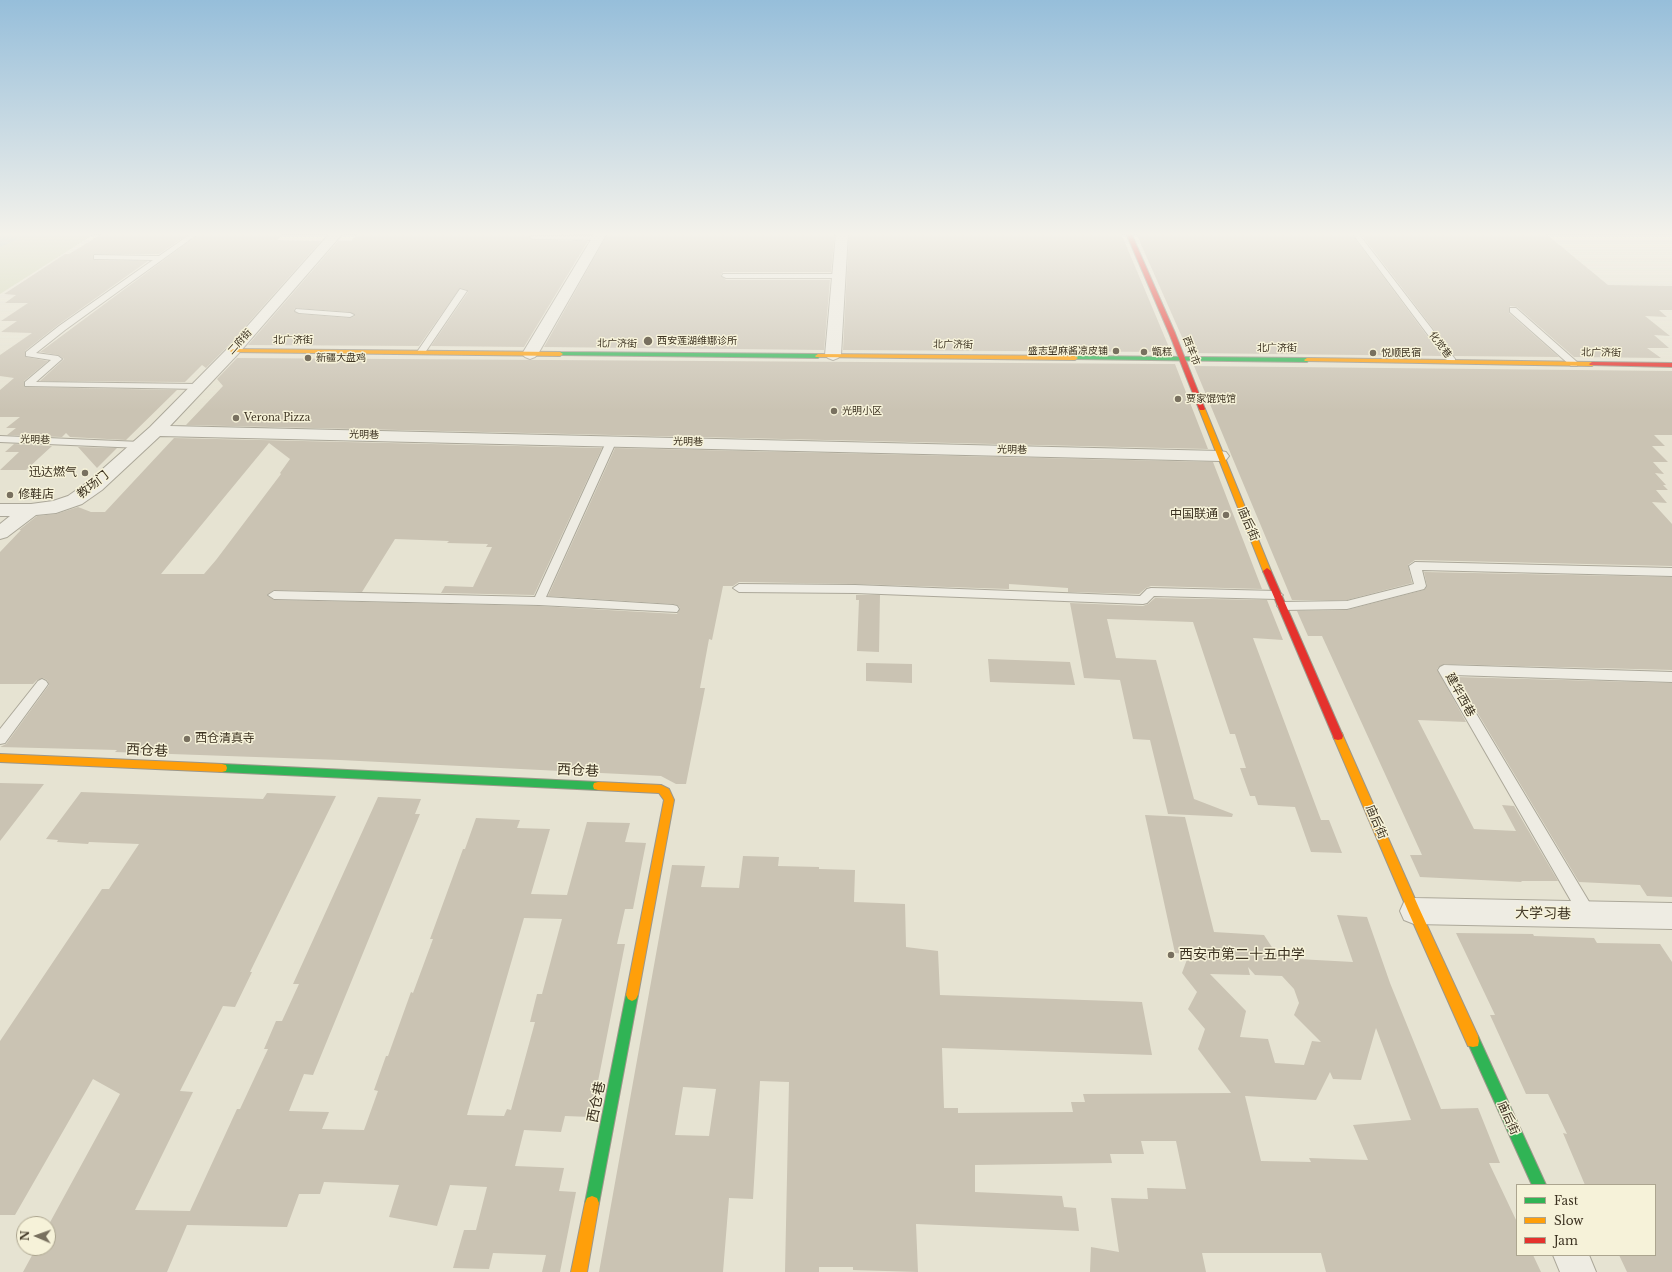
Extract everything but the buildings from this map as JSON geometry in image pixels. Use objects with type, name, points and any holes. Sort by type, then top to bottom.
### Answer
[{"type":"street","name":"二府街","points":[[156,431],[272,311],[288,292]]},
{"type":"street","points":[[530,354],[566,292]]},
{"type":"street","points":[[833,355],[837,292]]},
{"type":"street","name":"西羊市","points":[[1153,292],[1182,359],[1220,456]]},
{"type":"street","name":"北广济街","points":[[233,351],[1452,361],[1672,365]]},
{"type":"street","name":"光明巷","points":[[156,431],[612,440],[1220,456]]},
{"type":"street","name":"教场门","points":[[0,533],[31,510],[56,507],[85,494],[156,431]]},
{"type":"street","name":"庙后街","points":[[1220,456],[1277,595],[1414,910],[1539,1184]]},
{"type":"street","points":[[0,510],[31,510]]},
{"type":"street","name":"西仓巷","points":[[0,758],[661,789],[665,792],[669,800],[668,806],[579,1272]]},
{"type":"street","name":"大学习巷","points":[[1414,910],[1672,916]]},
{"type":"street","points":[[1571,1256],[1578,1272]]},
{"type":"lane","points":[[111,292],[29,354],[58,359],[28,384],[197,387]]},
{"type":"lane","points":[[421,352],[462,292]]},
{"type":"lane","name":"化觉巷","points":[[1400,292],[1452,361]]},
{"type":"lane","points":[[1513,310],[1574,364]]},
{"type":"lane","points":[[299,311],[350,315]]},
{"type":"lane","name":"光明巷","points":[[0,439],[141,445]]},
{"type":"lane","points":[[539,601],[612,440]]},
{"type":"lane","points":[[1283,606],[1347,605],[1420,586],[1415,566],[1672,572]]},
{"type":"lane","points":[[739,588],[855,589],[1143,600],[1151,592],[1277,595]]},
{"type":"lane","points":[[274,595],[539,601],[673,609]]},
{"type":"lane","name":"建华西巷","points":[[1588,915],[1444,670],[1672,677]]},
{"type":"lane","points":[[0,740],[42,684]]},
{"type":"traffic: fast","points":[[560,354],[818,356]]},
{"type":"traffic: fast","points":[[1075,358],[1307,360]]},
{"type":"traffic: fast","points":[[222,768],[598,786]]},
{"type":"traffic: fast","points":[[592,1203],[632,995]]},
{"type":"traffic: fast","points":[[1473,1041],[1539,1184]]},
{"type":"traffic: slow","points":[[233,351],[560,354]]},
{"type":"traffic: slow","points":[[818,356],[1075,358]]},
{"type":"traffic: slow","points":[[1307,360],[1592,364]]},
{"type":"traffic: slow","points":[[1202,409],[1267,571]]},
{"type":"traffic: slow","points":[[1338,736],[1414,911],[1473,1041]]},
{"type":"traffic: slow","points":[[0,758],[222,768]]},
{"type":"traffic: slow","points":[[598,786],[661,789],[665,792],[669,800],[632,995]]},
{"type":"traffic: slow","points":[[579,1272],[592,1203]]},
{"type":"traffic: jam","points":[[1154,292],[1202,409]]},
{"type":"traffic: jam","points":[[1592,364],[1672,365]]},
{"type":"traffic: jam","points":[[1267,571],[1338,736]]},
{"type":"place","name":"西安莲湖维娜诊所","points":[[648,341]]},
{"type":"place","name":"盛志望麻酱凉皮铺","points":[[1116,351]]},
{"type":"place","name":"甑糕","points":[[1144,352]]},
{"type":"place","name":"悦顺民宿","points":[[1373,353]]},
{"type":"place","name":"新疆大盘鸡","points":[[308,358]]},
{"type":"place","name":"贾家馄饨馆","points":[[1178,399]]},
{"type":"place","name":"光明小区","points":[[834,411]]},
{"type":"place","name":"Verona Pizza","points":[[236,418]]},
{"type":"place","name":"迅达燃气","points":[[85,473]]},
{"type":"place","name":"修鞋店","points":[[10,495]]},
{"type":"place","name":"中国联通","points":[[1226,515]]},
{"type":"place","name":"西仓清真寺","points":[[187,739]]},
{"type":"place","name":"西安市第二十五中学","points":[[1171,955]]}]
